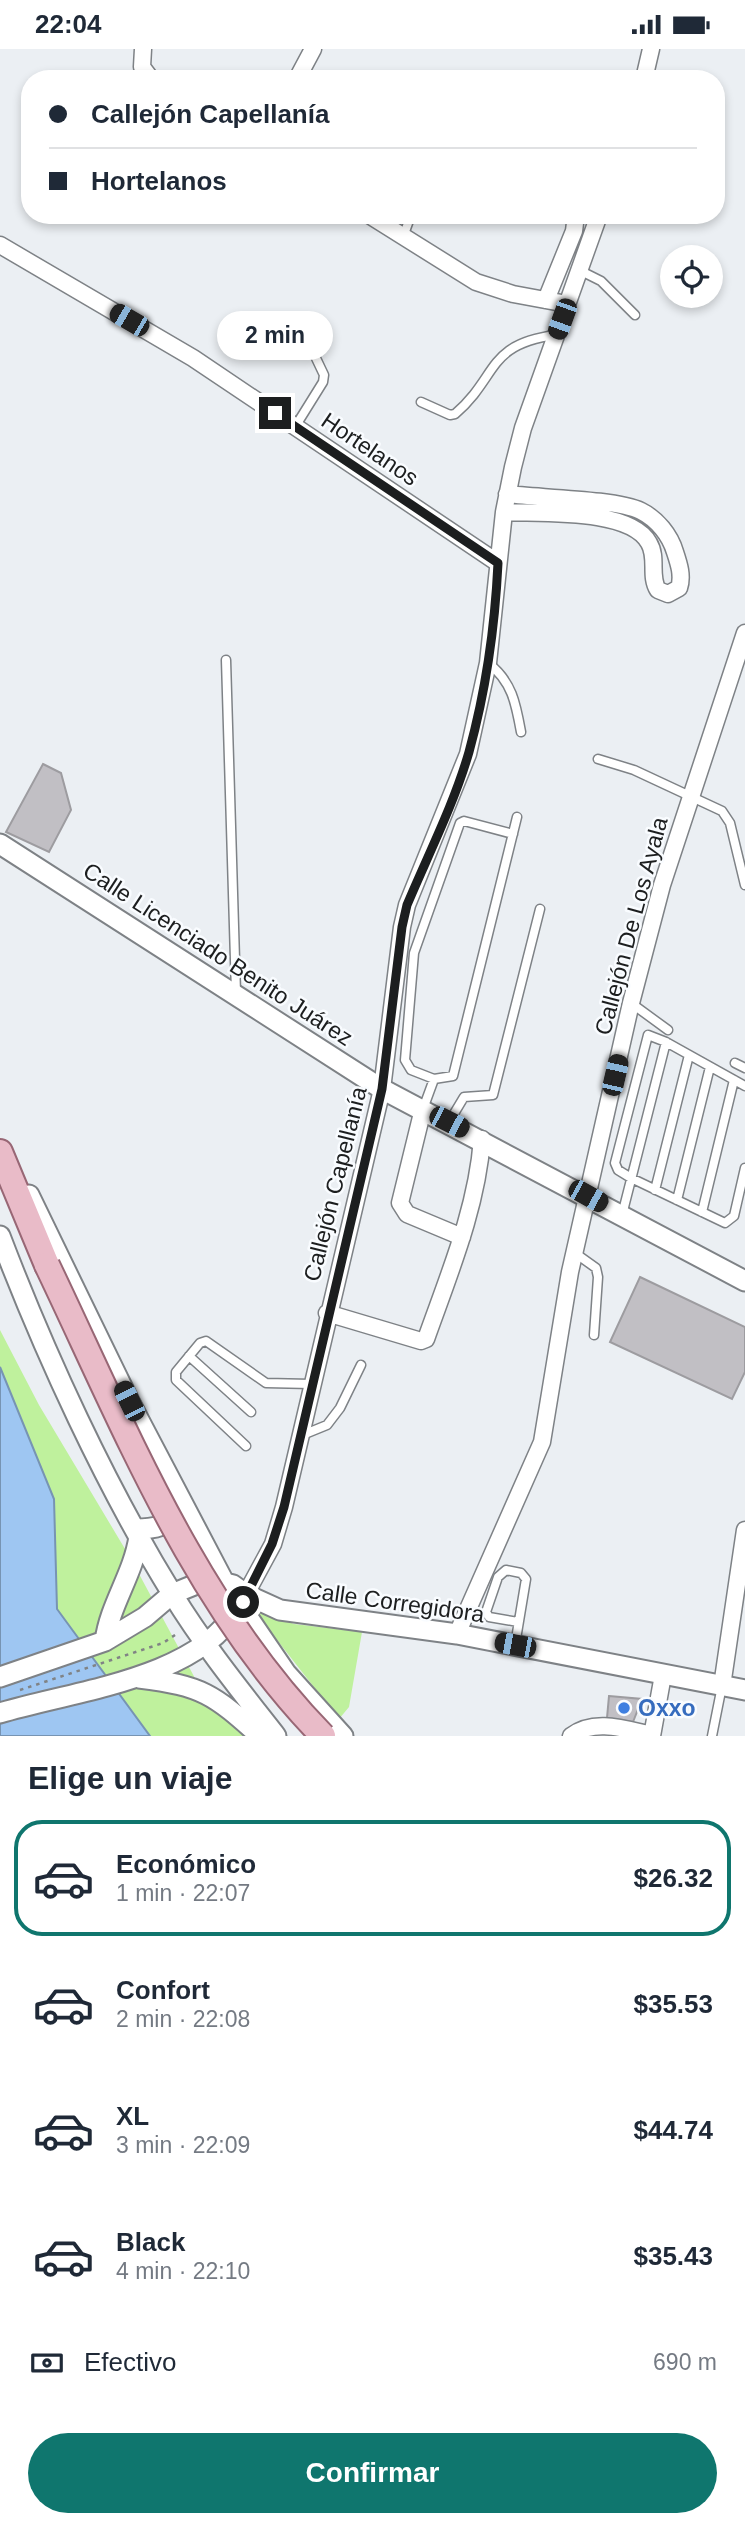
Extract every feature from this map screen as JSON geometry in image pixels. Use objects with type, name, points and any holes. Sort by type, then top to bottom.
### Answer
[{"type":"main road","points":[[0,1152],[41,1268],[138,1489],[178,1563],[228,1645],[302,1736]]},
{"type":"main road","points":[[0,1194],[41,1268],[190,1558],[239,1635],[323,1736]]},
{"type":"street","points":[[143,49],[144,70]]},
{"type":"street","points":[[302,70],[313,49]]},
{"type":"street","points":[[646,70],[652,49]]},
{"type":"street","points":[[383,224],[476,282],[513,294],[568,304]]},
{"type":"street","points":[[546,300],[575,224]]},
{"type":"street","name":"Callejón Capellanía","points":[[243,1601],[272,1544],[382,1089],[407,905],[468,754],[488,663],[504,512],[523,428],[596,224]]},
{"type":"street","name":"Hortelanos","points":[[0,245],[194,358],[498,563]]},
{"type":"street","points":[[504,512],[555,507],[631,507],[653,518],[673,546],[681,579],[679,589],[668,594],[658,590],[654,582],[654,553],[646,538],[634,527],[555,507],[508,494]]},
{"type":"street","name":"Callejón De Los Ayala","points":[[457,1634],[542,1442],[575,1253],[631,1003],[662,885],[690,795],[741,657],[745,633]]},
{"type":"street","name":"Calle Licenciado Benito Juárez","points":[[0,844],[382,1089],[482,1139],[745,1281]]},
{"type":"street","points":[[424,1109],[400,1203],[407,1214],[462,1237]]},
{"type":"street","points":[[0,1138],[176,1492],[224,1582],[243,1601],[286,1673],[343,1736]]},
{"type":"street","points":[[327,1313],[421,1341],[426,1339],[462,1237],[481,1163],[482,1139]]},
{"type":"street","points":[[0,1236],[29,1310],[137,1533],[191,1622],[276,1736]]},
{"type":"street","points":[[137,1533],[153,1529],[173,1516],[176,1492]]},
{"type":"street","points":[[98,1644],[132,1572],[137,1533]]},
{"type":"street","points":[[722,1686],[744,1540]]},
{"type":"street","points":[[6,1685],[98,1644],[145,1617],[172,1594],[209,1579],[224,1582]]},
{"type":"street","points":[[0,1713],[168,1666],[208,1645],[223,1631],[243,1601]]},
{"type":"street","name":"Calle Corregidora","points":[[243,1601],[280,1610],[457,1634],[745,1690]]},
{"type":"street","points":[[248,1699],[257,1684],[267,1677],[286,1673]]},
{"type":"street","points":[[571,1736],[585,1727],[600,1725],[652,1735],[663,1675]]},
{"type":"street","points":[[125,1679],[200,1689],[215,1696],[260,1736]]},
{"type":"lane","points":[[403,237],[408,224]]},
{"type":"lane","points":[[579,270],[601,281],[635,315]]},
{"type":"lane","points":[[421,402],[450,415],[455,414],[507,350],[527,339],[556,335]]},
{"type":"lane","points":[[295,427],[323,382],[324,375],[315,356]]},
{"type":"lane","points":[[226,660],[236,994]]},
{"type":"lane","points":[[488,663],[501,672],[515,697],[521,732]]},
{"type":"lane","points":[[598,759],[634,770],[722,811],[730,823],[745,885]]},
{"type":"lane","points":[[513,834],[464,821],[460,823],[414,953],[405,1060],[411,1070],[434,1079],[453,1076],[513,834],[517,817]]},
{"type":"lane","points":[[449,1122],[464,1097],[493,1095],[540,909]]},
{"type":"lane","points":[[631,1003],[668,1030]]},
{"type":"lane","points":[[745,1086],[666,1042],[648,1035],[615,1159],[618,1170],[631,1178],[725,1223],[732,1220],[745,1168]]},
{"type":"lane","points":[[622,1215],[666,1042]]},
{"type":"lane","points":[[655,1190],[690,1055]]},
{"type":"lane","points":[[735,1063],[745,1068]]},
{"type":"lane","points":[[677,1200],[710,1067]]},
{"type":"lane","points":[[424,1109],[434,1079]]},
{"type":"lane","points":[[702,1212],[734,1080]]},
{"type":"lane","points":[[575,1253],[596,1268],[598,1277],[594,1335]]},
{"type":"lane","points":[[246,1446],[176,1380],[176,1372],[189,1356],[206,1341],[266,1383],[311,1384]]},
{"type":"lane","points":[[189,1356],[251,1412]]},
{"type":"lane","points":[[300,1436],[327,1425],[340,1408],[361,1365]]},
{"type":"lane","points":[[515,1645],[519,1622],[526,1579],[522,1573],[506,1570],[498,1577],[486,1612],[488,1617],[519,1622]]},
{"type":"lane","points":[[712,1736],[722,1686]]},
{"type":"path","points":[[6,1685],[110,1661],[163,1643],[191,1622]]},
{"type":"green space","points":[[0,1330],[39,1405],[131,1559],[197,1682],[246,1736],[0,1736]]},
{"type":"green space","points":[[251,1607],[294,1624],[362,1632],[349,1707],[339,1719]]},
{"type":"water","points":[[0,1367],[54,1499],[57,1609],[150,1736],[0,1736]]},
{"type":"building","points":[[43,764],[61,773],[71,810],[49,852],[6,832]]},
{"type":"building","points":[[640,1277],[745,1327],[745,1372],[732,1399],[610,1342]]},
{"type":"building","name":"Oxxo","points":[[609,1696],[642,1699],[633,1722],[607,1718]]},
{"type":"place","name":"Oxxo","points":[[624,1708]]},
{"type":"route","points":[[243,1602],[272,1544],[284,1507],[320,1342],[382,1089],[407,905],[468,754],[483,689],[493,632],[498,563],[275,413]]}]
